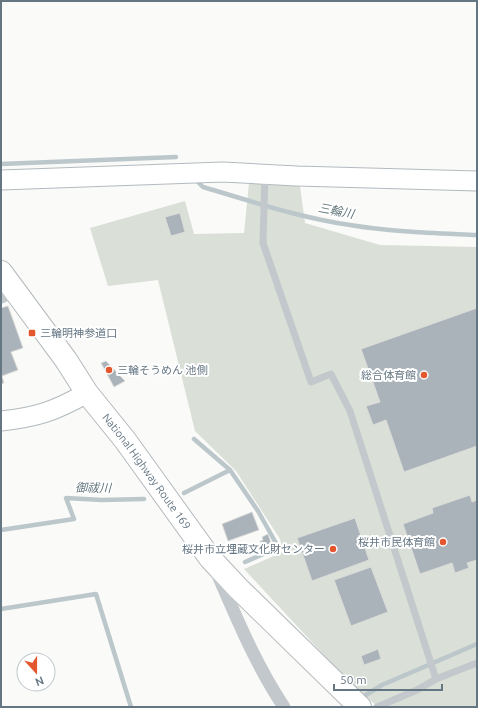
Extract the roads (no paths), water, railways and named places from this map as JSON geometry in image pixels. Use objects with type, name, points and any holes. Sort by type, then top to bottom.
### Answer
[{"type":"highway","name":"National Highway Route 169","points":[[1,272],[8,294],[66,360],[87,393],[125,440],[211,559],[238,588],[360,707]]},
{"type":"street","points":[[1,180],[224,172],[265,180],[477,181]]},
{"type":"street","points":[[1,421],[38,415],[58,409],[87,393]]},
{"type":"street","points":[[211,559],[248,643],[271,687],[284,707]]},
{"type":"lane","points":[[265,180],[263,243],[311,382],[331,374],[350,411],[436,679]]},
{"type":"lane","points":[[377,707],[417,690],[436,679],[477,663]]},
{"type":"waterway","name":"三輪川","points":[[1,164],[176,157]]},
{"type":"waterway","name":"三輪川","points":[[197,181],[203,187],[276,209],[331,222],[398,231],[477,235]]},
{"type":"waterway","points":[[194,439],[230,470],[258,511],[277,545],[273,550],[245,562]]},
{"type":"waterway","name":"御祓川","points":[[184,493],[230,470]]},
{"type":"waterway","name":"御祓川","points":[[1,530],[74,519],[66,498],[102,500],[144,499]]},
{"type":"waterway","points":[[1,609],[96,594],[131,707]]},
{"type":"waterway","points":[[361,698],[382,685],[477,644]]},
{"type":"place","name":"三輪明神参道口","points":[[32,333]]},
{"type":"place","name":"三輪そうめん 池側","points":[[109,370]]},
{"type":"place","name":"総合体育館","points":[[424,375]]},
{"type":"place","name":"桜井市民体育館","points":[[443,542]]},
{"type":"place","name":"桜井市立埋蔵文化財センター","points":[[333,549]]}]
